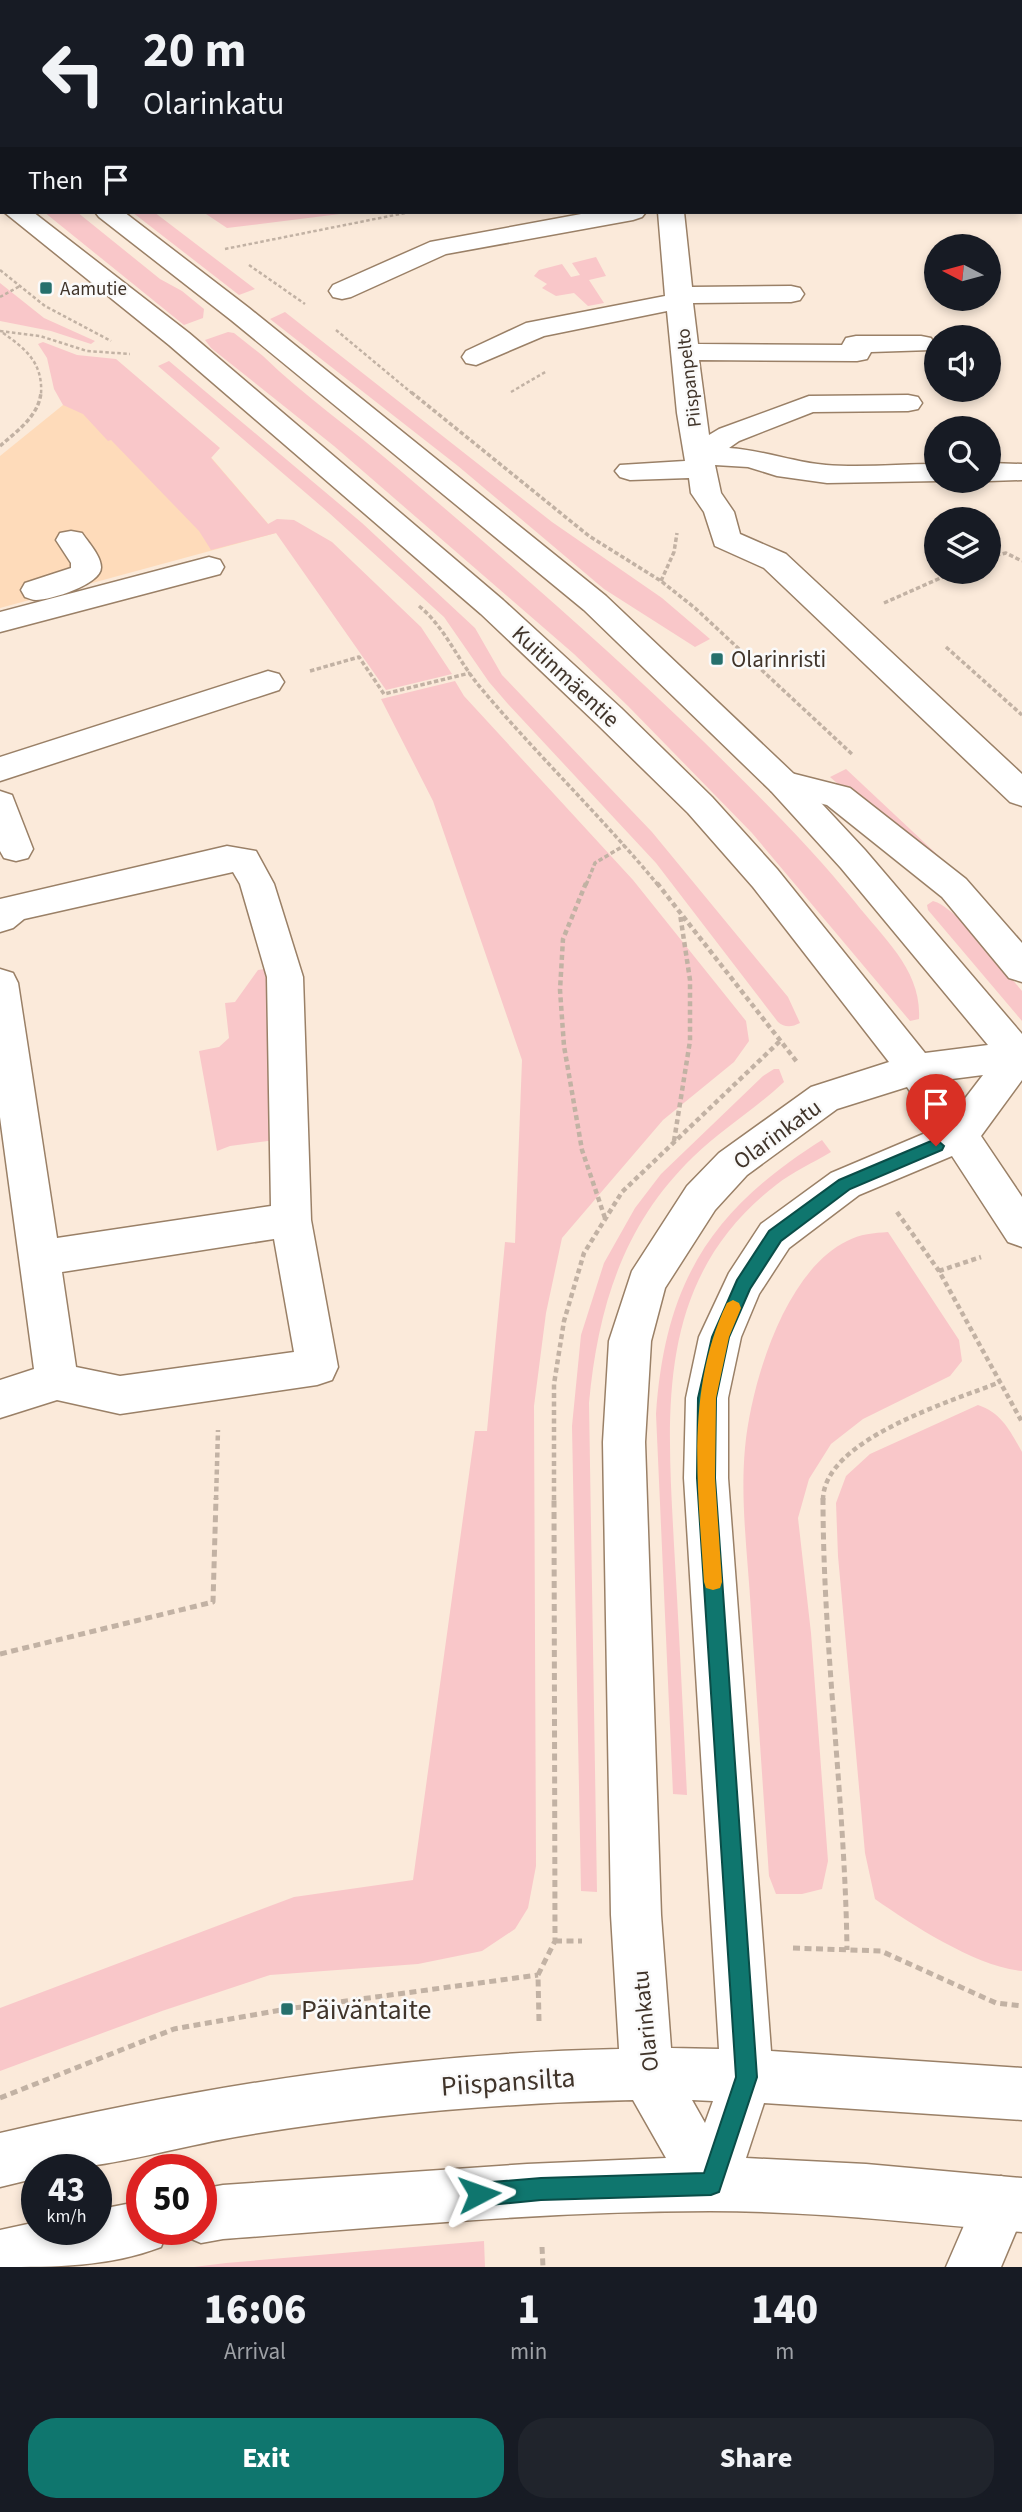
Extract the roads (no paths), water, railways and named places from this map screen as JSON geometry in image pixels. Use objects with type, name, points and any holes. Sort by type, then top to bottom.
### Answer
[{"type":"main road","name":"Kuitinmäentie","points":[[20,214],[178,339],[492,607],[609,716],[700,806],[765,878],[916,1069],[1022,1230]]},
{"type":"main road","points":[[111,214],[240,314],[595,603],[783,783],[862,870],[1021,1058],[959,1136],[845,1184],[775,1236],[743,1285],[720,1337],[707,1398],[706,1478],[747,2077],[711,2184]]},
{"type":"main road","points":[[342,290],[439,247],[622,214]]},
{"type":"main road","name":"Piispanpelto","points":[[671,214],[685,352],[700,462],[706,493],[719,512],[726,539],[775,561],[1022,794]]},
{"type":"main road","points":[[476,356],[536,329],[679,298],[790,294]]},
{"type":"main road","points":[[685,352],[857,353],[856,344],[921,344]]},
{"type":"main road","points":[[700,462],[729,435],[810,404],[908,403]]},
{"type":"main road","points":[[630,471],[752,458],[777,467],[827,474],[924,473]]},
{"type":"main road","points":[[0,600],[77,578],[86,571],[86,563],[71,540]]},
{"type":"main road","points":[[0,622],[209,566]]},
{"type":"main road","points":[[0,769],[268,682]]},
{"type":"main road","points":[[783,783],[838,796],[954,888],[1022,968]]},
{"type":"main road","points":[[0,803],[16,849]]},
{"type":"main road","points":[[0,919],[13,908],[227,859],[244,860],[257,884],[285,977],[291,1220],[317,1367],[120,1395],[57,1381],[0,1399]]},
{"type":"main road","points":[[0,983],[57,1381]]},
{"type":"main road","name":"Olarinkatu","points":[[711,2184],[647,2074],[636,1915],[624,1442],[630,1341],[646,1283],[701,1198],[733,1164],[824,1098],[916,1069],[1021,1058]]},
{"type":"main road","points":[[40,1258],[291,1220]]},
{"type":"main road","name":"Piispansilta","points":[[0,2160],[221,2112],[371,2091],[541,2078],[647,2074],[747,2077],[1022,2094]]},
{"type":"main road","points":[[217,2213],[541,2189],[711,2184],[853,2190],[1011,2204],[973,2267]]},
{"type":"main road","points":[[0,2257],[126,2231]]},
{"type":"place","name":"Aamutie","points":[[46,288]]},
{"type":"place","name":"Olarinristi","points":[[717,659]]},
{"type":"place","name":"Päiväntaite","points":[[287,2009]]}]
